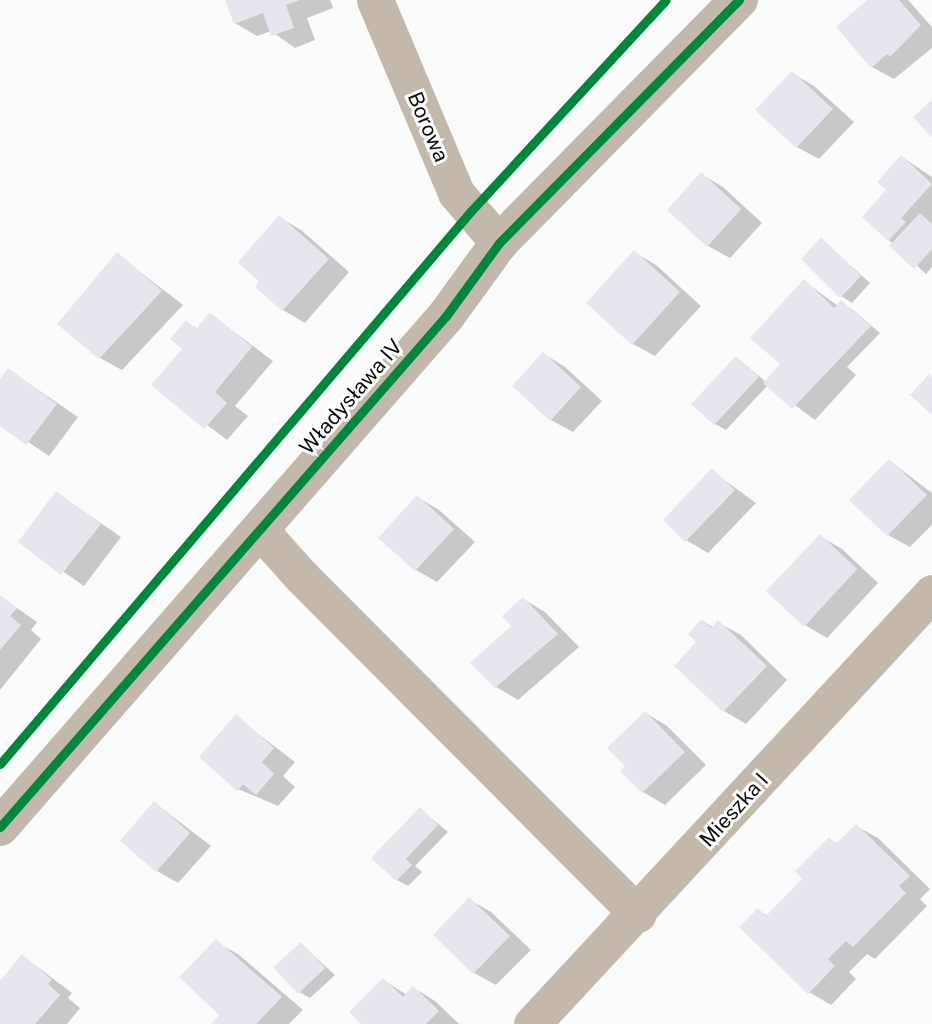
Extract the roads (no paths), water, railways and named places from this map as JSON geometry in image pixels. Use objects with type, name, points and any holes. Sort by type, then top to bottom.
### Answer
[{"type":"street","name":"Borowa","points":[[375,0],[456,193],[499,243]]},
{"type":"street","name":"Władysława IV","points":[[0,827],[446,316],[499,243],[738,0]]},
{"type":"street","points":[[259,529],[300,576],[638,914]]},
{"type":"street","name":"Mieszka I","points":[[532,1024],[638,914],[932,593]]}]
